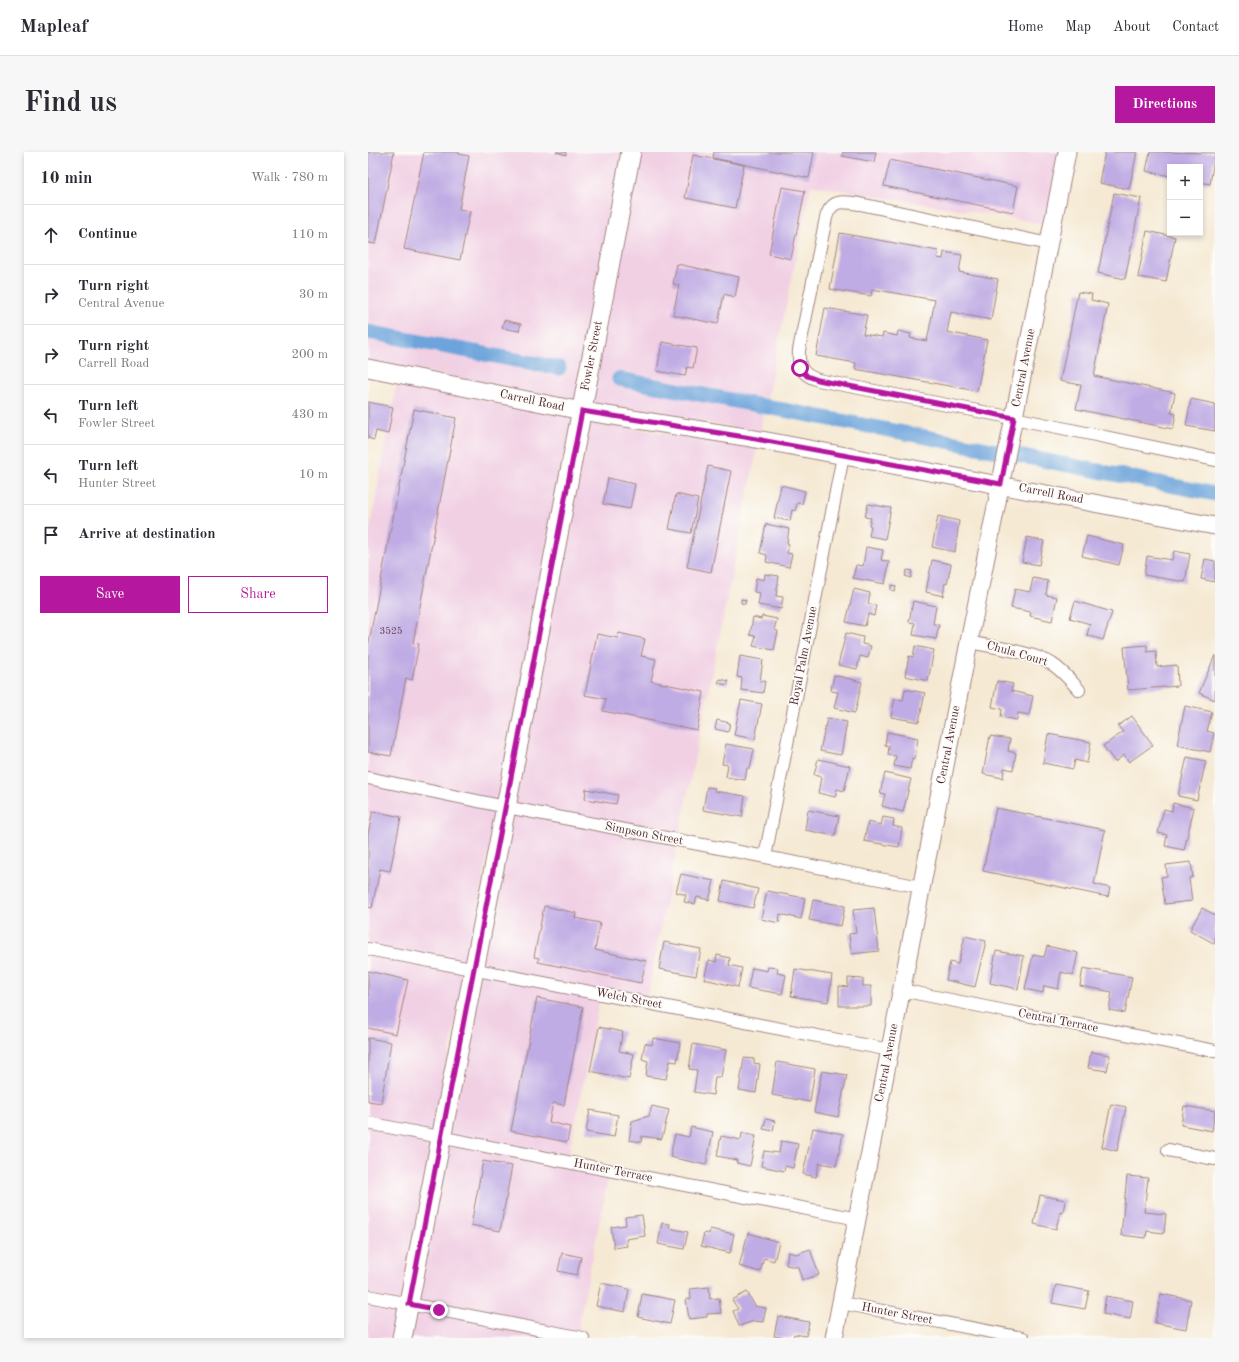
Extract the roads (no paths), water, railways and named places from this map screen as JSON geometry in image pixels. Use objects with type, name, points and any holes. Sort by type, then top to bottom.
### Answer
[{"type":"main road","name":"Fowler Street","points":[[402,1338],[440,1137],[506,807],[631,152]]},
{"type":"street","name":"Central Avenue","points":[[834,1338],[969,642],[1067,152]]},
{"type":"street","points":[[1049,244],[860,204],[841,202],[834,204],[828,211],[826,218],[799,350],[800,368],[807,376],[818,380],[1014,418],[1215,460]]},
{"type":"street","name":"Carrell Road","points":[[368,368],[582,411],[745,437],[843,456],[1002,478],[1215,526]]},
{"type":"street","name":"Royal Palm Avenue","points":[[765,857],[843,456]]},
{"type":"street","name":"Chula Court","points":[[969,642],[1029,655],[1043,660],[1060,669],[1079,690]]},
{"type":"street","name":"Simpson Street","points":[[368,778],[506,807],[921,887]]},
{"type":"street","name":"Welch Street","points":[[368,948],[890,1050]]},
{"type":"street","name":"Central Terrace","points":[[901,990],[1215,1051]]},
{"type":"street","name":"Hunter Terrace","points":[[368,1123],[858,1219]]},
{"type":"street","points":[[1168,1150],[1215,1159]]},
{"type":"street","points":[[368,1296],[583,1338]]},
{"type":"street","name":"Hunter Street","points":[[841,1303],[1024,1338]]},
{"type":"waterway","points":[[368,332],[559,368]]},
{"type":"waterway","points":[[619,379],[926,437],[1215,494]]}]
